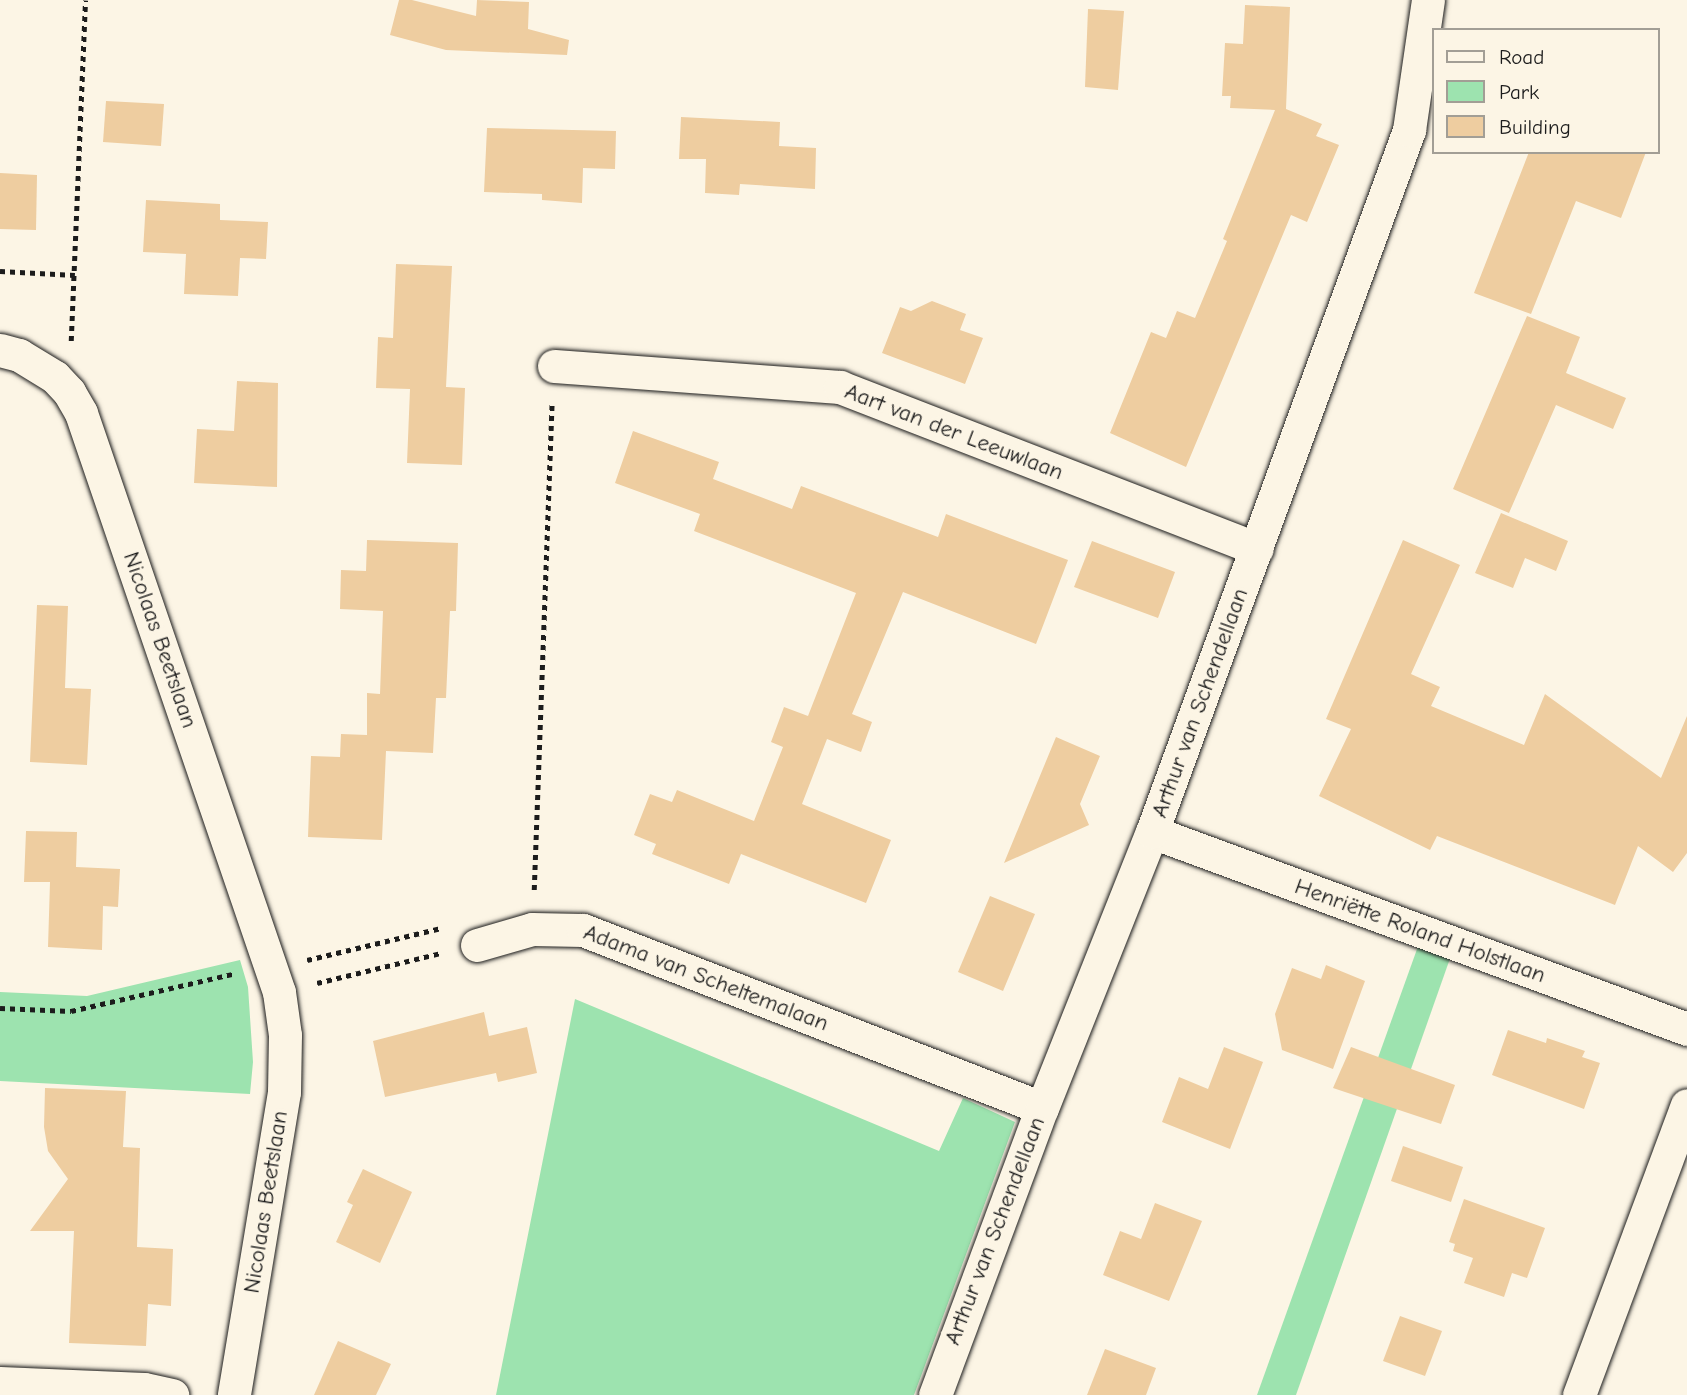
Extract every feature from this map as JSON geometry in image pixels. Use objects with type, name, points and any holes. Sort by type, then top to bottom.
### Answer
[{"type":"street","name":"Arthur van Schendellaan","points":[[935,1395],[1042,1108],[1152,832],[1409,130],[1428,0]]},
{"type":"street","name":"Nicolaas Beetslaan","points":[[0,350],[37,364],[54,377],[69,392],[92,438],[275,980],[285,1034],[284,1092],[234,1395]]},
{"type":"street","name":"Aart van der Leeuwlaan","points":[[554,366],[840,387],[1257,549]]},
{"type":"street","name":"Henriëtte Roland Holstlaan","points":[[1152,832],[1687,1029]]},
{"type":"street","name":"Adama van Scheltemalaan","points":[[466,935],[566,928],[600,935],[1042,1108]]},
{"type":"street","points":[[1579,1395],[1687,1105]]},
{"type":"street","points":[[0,1383],[144,1389],[172,1395]]},
{"type":"path","points":[[54,377],[71,340],[85,0]]},
{"type":"path","points":[[0,271],[75,275]]},
{"type":"path","points":[[532,929],[554,366]]},
{"type":"path","points":[[275,980],[466,935]]},
{"type":"path","points":[[0,1008],[71,1011],[275,980],[466,935]]},
{"type":"green space","points":[[1421,938],[1453,950],[1296,1395],[1257,1395]]},
{"type":"green space","points":[[240,960],[248,987],[253,1062],[250,1094],[0,1081],[0,992],[87,996]]},
{"type":"green space","points":[[575,999],[939,1151],[963,1098],[1015,1122],[914,1395],[496,1395]]},
{"type":"building","points":[[399,0],[412,0],[476,16],[477,0],[529,2],[528,29],[569,40],[567,55],[446,50],[390,35]]},
{"type":"building","points":[[1245,5],[1290,7],[1286,109],[1322,124],[1316,136],[1339,145],[1307,222],[1291,215],[1186,467],[1110,433],[1151,332],[1166,338],[1177,311],[1195,318],[1227,241],[1223,239],[1275,110],[1230,108],[1231,96],[1222,96],[1225,43],[1243,44]]},
{"type":"building","points":[[1088,9],[1124,11],[1118,90],[1085,87]]},
{"type":"building","points":[[106,101],[164,104],[161,146],[103,142]]},
{"type":"building","points":[[681,117],[780,122],[779,146],[816,148],[815,189],[740,184],[739,195],[705,193],[706,159],[679,159]]},
{"type":"building","points":[[487,128],[616,131],[615,169],[583,168],[582,203],[542,200],[542,194],[484,192]]},
{"type":"building","points":[[1528,154],[1645,154],[1621,218],[1576,201],[1531,314],[1474,293]]},
{"type":"building","points":[[0,173],[37,175],[36,230],[0,229]]},
{"type":"building","points":[[146,200],[220,204],[220,220],[268,222],[266,259],[240,258],[238,296],[184,294],[186,254],[143,252]]},
{"type":"building","points":[[396,264],[452,266],[446,387],[465,388],[462,465],[407,463],[410,389],[376,388],[378,337],[393,338]]},
{"type":"building","points":[[932,301],[966,314],[960,330],[983,338],[965,384],[882,353],[900,307],[911,311]]},
{"type":"building","points":[[1527,316],[1580,337],[1566,373],[1626,398],[1613,429],[1556,405],[1509,513],[1453,489]]},
{"type":"building","points":[[237,381],[278,383],[277,487],[194,483],[197,429],[234,431]]},
{"type":"building","points":[[633,431],[719,462],[713,479],[792,509],[801,486],[938,537],[946,514],[1068,560],[1036,644],[903,592],[852,714],[872,722],[861,752],[827,739],[802,804],[891,840],[866,903],[741,854],[729,884],[652,854],[656,844],[634,835],[650,794],[672,802],[677,790],[754,821],[783,747],[771,742],[784,707],[808,716],[856,593],[694,531],[700,514],[615,483]]},
{"type":"building","points":[[1501,513],[1568,541],[1556,571],[1525,558],[1513,588],[1475,573]]},
{"type":"building","points":[[367,540],[458,543],[456,611],[450,611],[446,698],[436,698],[433,753],[386,751],[382,840],[308,837],[311,756],[340,757],[341,734],[367,735],[367,693],[380,694],[383,611],[340,609],[341,570],[366,571]]},
{"type":"building","points":[[1403,540],[1460,565],[1411,674],[1440,687],[1431,706],[1524,745],[1545,694],[1661,778],[1687,716],[1687,853],[1673,872],[1638,846],[1615,905],[1437,836],[1430,850],[1319,796],[1351,729],[1326,719]]},
{"type":"building","points":[[1092,541],[1175,572],[1158,618],[1074,587]]},
{"type":"building","points":[[37,605],[68,606],[65,688],[91,689],[87,765],[30,762]]},
{"type":"building","points":[[1056,737],[1100,756],[1080,804],[1089,825],[1004,863]]},
{"type":"building","points":[[26,831],[77,832],[76,867],[120,869],[118,907],[103,906],[102,950],[48,947],[50,882],[24,882]]},
{"type":"building","points":[[990,896],[1035,914],[1003,991],[958,972]]},
{"type":"building","points":[[1326,965],[1365,981],[1333,1069],[1282,1050],[1275,1014],[1292,968],[1321,979]]},
{"type":"building","points":[[484,1012],[489,1036],[527,1027],[537,1073],[498,1082],[496,1073],[385,1097],[373,1041]]},
{"type":"building","points":[[1508,1030],[1546,1043],[1547,1038],[1585,1051],[1582,1057],[1600,1063],[1584,1109],[1492,1075]]},
{"type":"building","points":[[1224,1047],[1263,1062],[1230,1149],[1162,1122],[1179,1077],[1208,1089]]},
{"type":"building","points":[[1351,1047],[1455,1085],[1441,1124],[1333,1088]]},
{"type":"building","points":[[45,1088],[126,1091],[123,1147],[140,1148],[137,1247],[173,1249],[171,1306],[148,1304],[146,1346],[69,1343],[74,1231],[30,1231],[68,1179],[48,1151],[44,1127]]},
{"type":"building","points":[[1403,1146],[1463,1167],[1451,1202],[1391,1181]]},
{"type":"building","points":[[363,1169],[412,1192],[380,1263],[336,1242],[353,1205],[347,1202]]},
{"type":"building","points":[[1464,1199],[1545,1228],[1527,1278],[1512,1273],[1504,1297],[1464,1283],[1473,1258],[1453,1251],[1455,1244],[1449,1242]]},
{"type":"building","points":[[1155,1203],[1202,1221],[1169,1301],[1103,1275],[1120,1231],[1141,1239]]},
{"type":"building","points":[[1400,1316],[1442,1331],[1425,1376],[1383,1361]]},
{"type":"building","points":[[338,1341],[391,1364],[376,1395],[314,1395]]},
{"type":"building","points":[[1105,1349],[1156,1368],[1146,1395],[1087,1395]]}]
